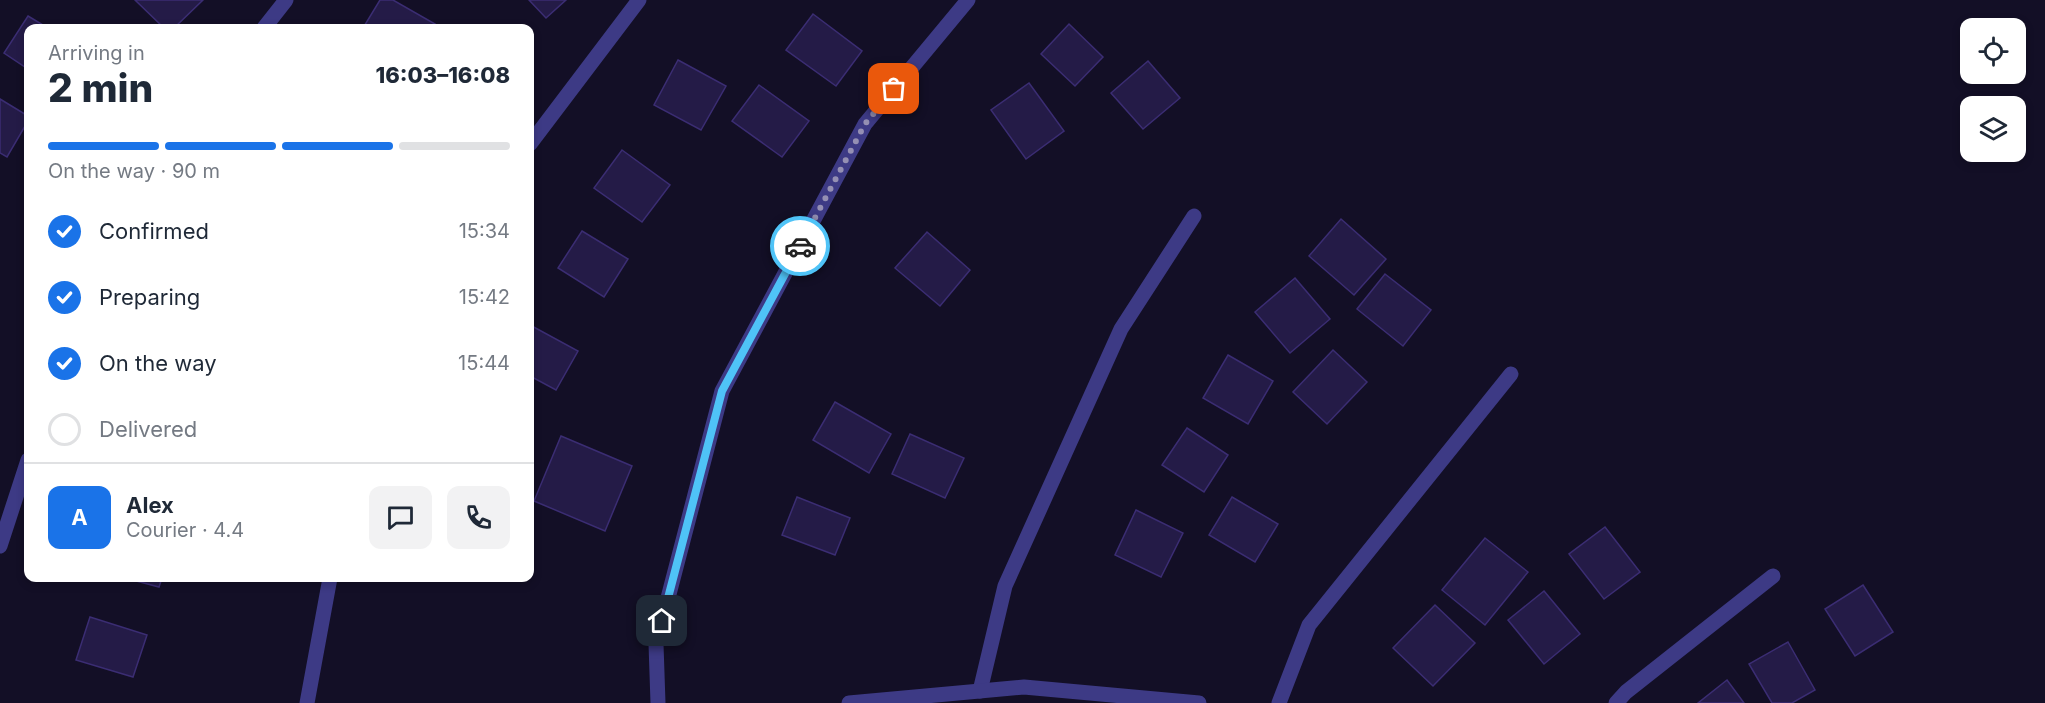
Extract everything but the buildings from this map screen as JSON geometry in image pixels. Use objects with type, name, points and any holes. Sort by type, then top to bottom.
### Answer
[{"type":"street","points":[[267,24],[286,0]]},
{"type":"street","points":[[534,139],[639,0]]},
{"type":"street","points":[[658,703],[657,644],[722,391],[865,124],[968,0]]},
{"type":"street","points":[[980,691],[1005,586],[1121,329],[1194,216]]},
{"type":"street","points":[[1279,703],[1309,625],[1511,374]]},
{"type":"street","points":[[0,546],[24,472]]},
{"type":"street","points":[[1616,703],[1626,692],[1773,576]]},
{"type":"street","points":[[308,703],[329,582]]},
{"type":"street","points":[[849,703],[1024,687],[1199,703]]},
{"type":"way so far","points":[[800,246],[865,124],[894,89]]},
{"type":"route","points":[[662,621],[722,391],[800,246]]}]
